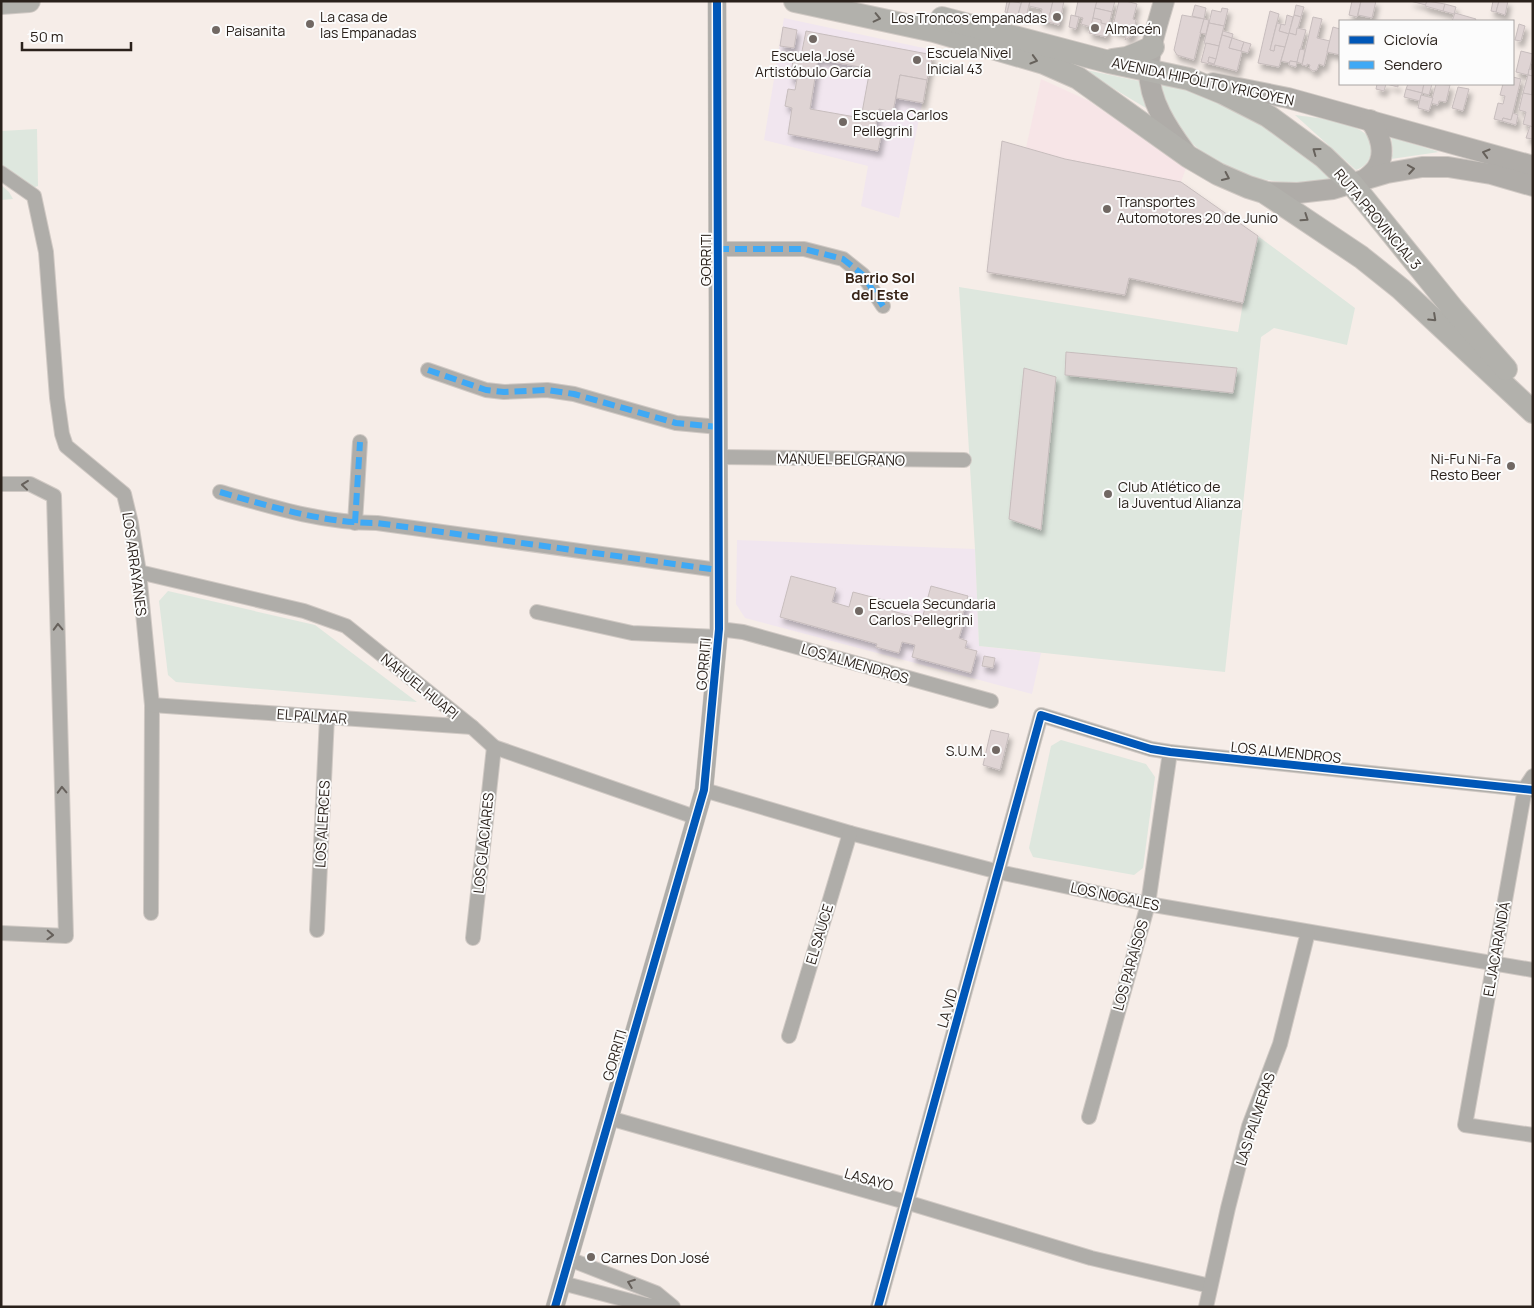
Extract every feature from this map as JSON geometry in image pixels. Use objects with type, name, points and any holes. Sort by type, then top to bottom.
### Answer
[{"type":"main road","points":[[1,3],[29,1]]},
{"type":"main road","points":[[795,1],[853,7],[1044,63],[1078,78],[1189,157],[1240,184],[1264,192],[1298,193],[1333,189],[1387,172],[1422,167],[1448,167],[1491,174],[1533,186]]},
{"type":"main road","name":"AVENIDA HIPÓLITO YRIGOYEN","points":[[872,1],[1107,61],[1288,98],[1533,166]]},
{"type":"main road","points":[[1164,1],[1149,70],[1151,86],[1163,119],[1189,157]]},
{"type":"main road","points":[[1107,61],[1127,58],[1153,47]]},
{"type":"main road","points":[[1153,47],[1163,67],[1182,77]]},
{"type":"main road","name":"RUTA PROVINCIAL 3","points":[[1182,77],[1223,93],[1268,116],[1358,182],[1453,309],[1533,399]]},
{"type":"main road","points":[[1358,182],[1376,169],[1380,159],[1382,146],[1370,120]]},
{"type":"main road","name":"RUTA PROVINCIAL 3","points":[[1264,192],[1361,257],[1401,289],[1533,412]]},
{"type":"street","name":"GORRITI","points":[[554,1307],[704,790],[718,633],[717,1]]},
{"type":"street","name":"LOS ARRAYANES","points":[[1,173],[34,196],[46,252],[57,398],[62,434],[66,446],[124,494],[131,523],[139,572],[152,705],[151,913]]},
{"type":"street","points":[[717,249],[804,249],[843,259],[863,275],[883,306]]},
{"type":"street","points":[[428,370],[486,390],[504,392],[547,390],[574,394],[676,424],[719,427]]},
{"type":"street","points":[[355,523],[360,442]]},
{"type":"street","name":"MANUEL BELGRANO","points":[[719,457],[964,460]]},
{"type":"street","points":[[1,484],[30,484],[54,496],[66,936],[1,933]]},
{"type":"street","points":[[220,492],[304,516],[355,523],[377,522],[718,570]]},
{"type":"street","name":"NAHUEL HUAPI","points":[[139,572],[304,611],[346,626],[472,727],[494,747],[696,817]]},
{"type":"street","name":"LOS ALMENDROS","points":[[537,612],[632,633],[743,632],[991,701]]},
{"type":"street","name":"EL PALMAR","points":[[152,705],[472,727]]},
{"type":"street","name":"LOS ALMENDROS","points":[[1041,715],[1170,752],[1529,789]]},
{"type":"street","name":"LA VID","points":[[878,1307],[1041,715]]},
{"type":"street","name":"LOS ALERCES","points":[[317,930],[327,717]]},
{"type":"street","name":"LOS GLACIARES","points":[[473,938],[494,747]]},
{"type":"street","name":"LOS PARAÍSOS","points":[[1088,1117],[1148,904],[1170,752]]},
{"type":"street","name":"EL JACARANDÁ","points":[[1533,776],[1493,962],[1465,1125],[1533,1135]]},
{"type":"street","name":"LOS NOGALES","points":[[704,790],[850,833],[999,872],[1148,904],[1533,970]]},
{"type":"street","name":"EL SAUCE","points":[[789,1036],[850,833]]},
{"type":"street","name":"LAS PALMERAS","points":[[1206,1307],[1249,1126],[1280,1044],[1308,932]]},
{"type":"street","name":"LASAYO","points":[[609,1118],[906,1202],[1091,1258],[1210,1286]]},
{"type":"street","points":[[568,1259],[656,1293],[673,1307]]},
{"type":"street","points":[[562,1283],[646,1305],[662,1307]]},
{"type":"shaded area","name":"Escuela Carlos Pellegrini","points":[[784,18],[933,50],[899,218],[861,206],[868,166],[764,140]]},
{"type":"shaded area","points":[[1086,70],[1139,81],[1146,108],[1086,72]]},
{"type":"shaded area","points":[[1041,79],[1089,101],[1186,168],[1181,182],[1065,159],[1026,148]]},
{"type":"shaded area","points":[[1161,80],[1222,102],[1284,137],[1332,178],[1316,182],[1277,181],[1247,175],[1219,163],[1193,144],[1174,121],[1161,93]]},
{"type":"shaded area","points":[[1295,115],[1331,120],[1357,128],[1367,135],[1372,143],[1371,154],[1367,162],[1356,170]]},
{"type":"shaded area","points":[[37,129],[38,186],[29,189],[21,179],[1,164],[1,131]]},
{"type":"shaded area","points":[[1391,137],[1439,152],[1391,159],[1393,152]]},
{"type":"shaded area","points":[[1,185],[9,192],[13,199],[1,200]]},
{"type":"shaded area","name":"Club Atlético de la Juventud Alianza","points":[[1258,236],[1355,308],[1347,345],[1274,328],[1261,337],[1225,672],[979,646],[959,287],[1238,332]]},
{"type":"shaded area","name":"Escuela Secundaria Carlos Pellegrini","points":[[737,540],[975,549],[979,646],[1041,653],[1032,694],[745,618],[736,604]]},
{"type":"shaded area","points":[[168,591],[315,625],[417,702],[176,682],[168,675],[159,601]]},
{"type":"shaded area","points":[[1061,740],[1146,764],[1155,777],[1143,868],[1134,875],[1033,857],[1029,848],[1051,746]]},
{"type":"building","points":[[1007,1],[1010,1],[1007,13],[1005,12]]},
{"type":"building","points":[[1010,1],[1021,3],[1018,15],[1007,13]]},
{"type":"building","points":[[1022,1],[1030,1],[1026,17],[1018,15]]},
{"type":"building","points":[[1030,1],[1053,1],[1048,22],[1040,20],[1042,9],[1029,6]]},
{"type":"building","points":[[1053,1],[1064,1],[1059,25],[1048,22]]},
{"type":"building","points":[[1078,1],[1097,1],[1091,27],[1081,24],[1083,18],[1075,16]]},
{"type":"building","points":[[1097,1],[1115,1],[1112,12],[1095,8]]},
{"type":"building","points":[[1119,1],[1137,4],[1133,19],[1136,20],[1133,35],[1125,40],[1128,29],[1121,27],[1120,32],[1112,30]]},
{"type":"building","points":[[1352,1],[1361,1],[1357,17],[1349,15]]},
{"type":"building","points":[[1361,1],[1376,1],[1372,18],[1358,15]]},
{"type":"building","points":[[1410,1],[1427,1],[1426,5]]},
{"type":"building","points":[[1427,1],[1445,4],[1443,11],[1425,6]]},
{"type":"building","points":[[1493,1],[1499,1],[1496,12],[1491,11]]},
{"type":"building","points":[[1499,1],[1508,1],[1505,15],[1496,12]]},
{"type":"building","points":[[1445,4],[1456,7],[1454,14],[1443,11]]},
{"type":"building","points":[[1195,5],[1206,8],[1204,19],[1192,16]]},
{"type":"building","points":[[1296,5],[1304,7],[1301,17],[1294,15]]},
{"type":"building","points":[[1095,8],[1112,12],[1109,25],[1093,18]]},
{"type":"building","points":[[1222,8],[1228,9],[1224,26],[1209,23],[1212,10],[1221,12]]},
{"type":"building","points":[[1270,11],[1279,14],[1270,50],[1274,51],[1275,45],[1285,47],[1279,67],[1258,63]]},
{"type":"building","points":[[1455,13],[1476,19],[1476,20],[1452,20]]},
{"type":"building","points":[[1071,15],[1079,17],[1076,29],[1069,27]]},
{"type":"building","points":[[1182,15],[1204,19],[1194,60],[1177,55],[1174,50]]},
{"type":"building","points":[[1287,15],[1293,17],[1289,34],[1279,31],[1281,24],[1285,25]]},
{"type":"building","points":[[1294,15],[1301,17],[1296,35],[1289,33]]},
{"type":"building","points":[[1313,17],[1322,19],[1317,38],[1330,41],[1324,66],[1319,64],[1317,70],[1313,71],[1309,68],[1310,65],[1302,65]]},
{"type":"building","points":[[1093,18],[1109,25],[1106,37],[1089,33]]},
{"type":"building","points":[[1204,19],[1209,20],[1206,34],[1200,33]]},
{"type":"building","points":[[1209,23],[1224,26],[1219,46],[1204,43]]},
{"type":"building","points":[[1277,23],[1281,24],[1279,31],[1289,34],[1285,47],[1275,45],[1274,51],[1270,50]]},
{"type":"building","points":[[1519,24],[1525,26],[1521,41],[1515,40]]},
{"type":"building","points":[[783,27],[797,30],[794,48],[780,46]]},
{"type":"building","points":[[1121,27],[1128,29],[1127,34],[1120,32]]},
{"type":"building","points":[[1333,27],[1339,29],[1339,55],[1327,52]]},
{"type":"building","points":[[1297,28],[1306,30],[1297,62],[1281,61],[1289,33],[1296,35]]},
{"type":"building","points":[[806,31],[933,55],[927,80],[900,75],[893,112],[879,109],[875,129],[882,131],[878,151],[788,134],[792,108],[785,106],[788,89],[795,90],[797,79],[790,78],[794,55],[801,56]],"holes":[[[818,59],[870,69],[861,118],[810,109]]]},
{"type":"building","points":[[1223,31],[1233,34],[1232,38],[1222,35]]},
{"type":"building","points":[[1222,35],[1232,38],[1229,48],[1242,51],[1237,71],[1214,65]]},
{"type":"building","points":[[1232,38],[1244,42],[1241,51],[1229,48]]},
{"type":"building","points":[[1244,42],[1251,44],[1248,53],[1241,51]]},
{"type":"building","points":[[1206,43],[1219,46],[1216,59],[1209,57],[1208,62],[1214,65],[1201,62]]},
{"type":"building","points":[[1300,49],[1305,50],[1302,64],[1297,62]]},
{"type":"building","points":[[1521,51],[1533,54],[1528,75],[1516,72]]},
{"type":"building","points":[[1209,57],[1216,59],[1214,64],[1208,62]]},
{"type":"building","points":[[1290,61],[1297,62],[1296,67],[1289,65]]},
{"type":"building","points":[[1529,69],[1533,70],[1533,76],[1528,75]]},
{"type":"building","points":[[900,75],[927,80],[923,103],[896,98]]},
{"type":"building","points":[[1528,75],[1533,76],[1532,95],[1523,93]]},
{"type":"building","points":[[1514,77],[1521,79],[1511,120],[1503,118],[1502,121],[1494,119],[1498,103],[1503,104],[1505,96],[1500,95],[1503,85],[1514,85]]},
{"type":"building","points":[[1377,85],[1386,85],[1384,91],[1376,89]]},
{"type":"building","points":[[1408,85],[1424,85],[1422,93],[1406,89]]},
{"type":"building","points":[[1424,85],[1432,85],[1429,95],[1422,93]]},
{"type":"building","points":[[1436,85],[1450,85],[1446,102],[1439,101],[1438,105],[1431,103]]},
{"type":"building","points":[[1458,87],[1469,89],[1463,111],[1452,108]]},
{"type":"building","points":[[1406,89],[1422,93],[1420,101],[1404,97]]},
{"type":"building","points":[[1523,93],[1533,95],[1533,127],[1523,124],[1526,112],[1519,110]]},
{"type":"building","points":[[1421,95],[1433,98],[1429,111],[1418,108]]},
{"type":"building","points":[[1513,113],[1518,115],[1516,125],[1502,121],[1503,118],[1511,120]]},
{"type":"building","points":[[1530,126],[1533,127],[1533,139],[1526,138]]},
{"type":"building","name":"Transportes Automotores 20 de Junio","points":[[1002,141],[1065,159],[1181,182],[1258,236],[1243,303],[1129,278],[1125,295],[987,272]]},
{"type":"building","points":[[1066,352],[1237,368],[1233,393],[1065,375]]},
{"type":"building","points":[[1024,368],[1056,377],[1041,530],[1009,519]]},
{"type":"building","points":[[791,576],[836,588],[832,602],[849,607],[853,592],[887,601],[885,609],[922,619],[931,586],[968,596],[962,617],[965,618],[959,638],[967,641],[965,648],[977,651],[971,673],[912,657],[915,645],[902,642],[899,653],[876,647],[877,644],[780,617]]},
{"type":"building","points":[[984,656],[995,658],[993,668],[982,666]]},
{"type":"building","name":"S.U.M.","points":[[991,730],[1009,734],[1000,770],[983,765]]},
{"type":"marked path","points":[[717,249],[804,249],[843,259],[863,275],[883,306]]},
{"type":"marked path","points":[[428,370],[486,390],[504,392],[547,390],[574,394],[676,423],[719,427]]},
{"type":"marked path","points":[[355,523],[360,442]]},
{"type":"marked path","points":[[220,492],[317,517],[377,523],[718,570]]},
{"type":"cycle path","points":[[555,1307],[704,790],[719,629],[717,1]]},
{"type":"cycle path","points":[[878,1307],[1041,715],[1151,749],[1170,752],[1533,790]]},
{"type":"place","name":"Los Troncos empanadas","points":[[1057,17]]},
{"type":"place","name":"La casa de las Empanadas","points":[[310,24]]},
{"type":"place","name":"Almacén","points":[[1095,28]]},
{"type":"place","name":"Paisanita","points":[[216,30]]},
{"type":"place","name":"Escuela José Artistóbulo García","points":[[813,39]]},
{"type":"place","name":"Escuela Nivel Inicial 43","points":[[917,60]]},
{"type":"place","name":"Escuela Carlos Pellegrini","points":[[843,122]]},
{"type":"place","name":"Transportes Automotores 20 de Junio","points":[[1107,209]]},
{"type":"place","name":"Ni-Fu Ni-Fa Resto Beer","points":[[1511,466]]},
{"type":"place","name":"Club Atlético de la Juventud Alianza","points":[[1108,494]]},
{"type":"place","name":"Escuela Secundaria Carlos Pellegrini","points":[[859,611]]},
{"type":"place","name":"S.U.M.","points":[[996,750]]},
{"type":"place","name":"Carnes Don José","points":[[591,1257]]},
{"type":"district","name":"Barrio Sol del Este","points":[[880,286]]}]
